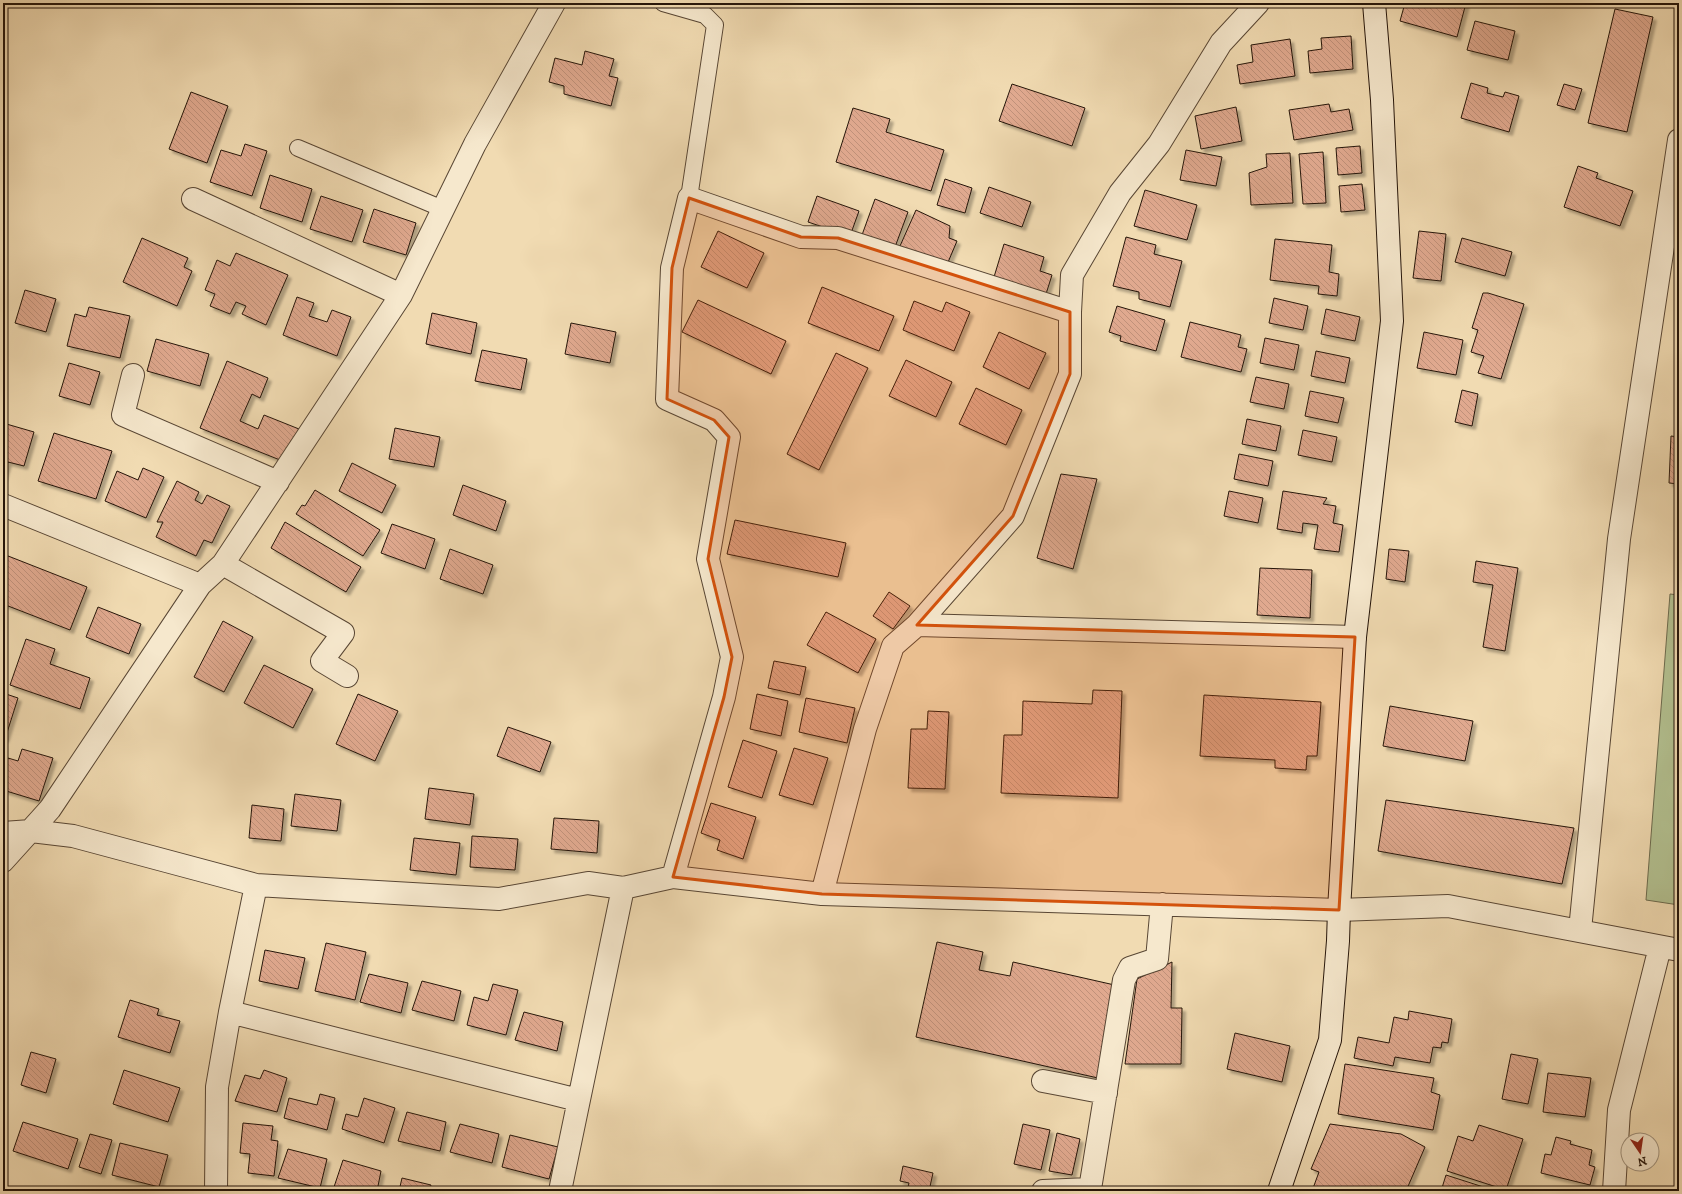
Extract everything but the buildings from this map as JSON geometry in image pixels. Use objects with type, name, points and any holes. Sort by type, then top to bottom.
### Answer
[{"type":"street","points":[[3,861],[50,808],[200,585],[223,564],[401,295],[475,144],[554,3]]},
{"type":"street","points":[[822,894],[865,729],[893,646],[917,625],[1013,516],[1070,374],[1070,312],[1072,275],[1120,193],[1159,144],[1221,43],[1258,3]]},
{"type":"street","points":[[1279,1191],[1330,1040],[1338,941],[1355,637],[1392,321],[1382,100],[1374,3]]},
{"type":"street","points":[[1580,930],[1619,539],[1679,140]]},
{"type":"street","points":[[673,877],[724,697],[732,657],[708,559],[729,437],[714,420],[667,399],[672,268],[688,198],[801,237],[838,238],[1070,312]]},
{"type":"street","points":[[193,199],[401,295]]},
{"type":"street","points":[[133,375],[123,415],[278,482]]},
{"type":"street","points":[[3,505],[200,585]]},
{"type":"street","points":[[223,564],[343,632],[322,661],[347,676]]},
{"type":"street","points":[[917,625],[1355,637]]},
{"type":"street","points":[[3,833],[31,831],[73,836],[256,885],[499,899],[588,883],[623,888],[673,877],[822,894],[1339,910],[1448,906],[1580,930],[1670,949],[1619,1110],[1614,1191]]},
{"type":"street","points":[[216,1191],[218,1087],[230,1012],[256,885]]},
{"type":"street","points":[[560,1191],[623,888]]},
{"type":"street","points":[[1043,1191],[1090,1189],[1124,980],[1130,968],[1157,959],[1162,904]]},
{"type":"street","points":[[230,1012],[578,1100]]},
{"type":"street","points":[[1042,1081],[1106,1092]]},
{"type":"lane","points":[[663,3],[705,15],[715,25],[688,198]]},
{"type":"lane","points":[[298,148],[444,209]]},
{"type":"highlighted area","points":[[689,198],[801,237],[838,238],[1070,312],[1070,374],[1013,516],[917,625],[1355,637],[1339,910],[822,894],[673,877],[724,697],[732,657],[708,559],[729,437],[714,420],[667,399],[672,268]]},
{"type":"green space","points":[[1670,594],[1679,595],[1679,905],[1646,900]]}]
